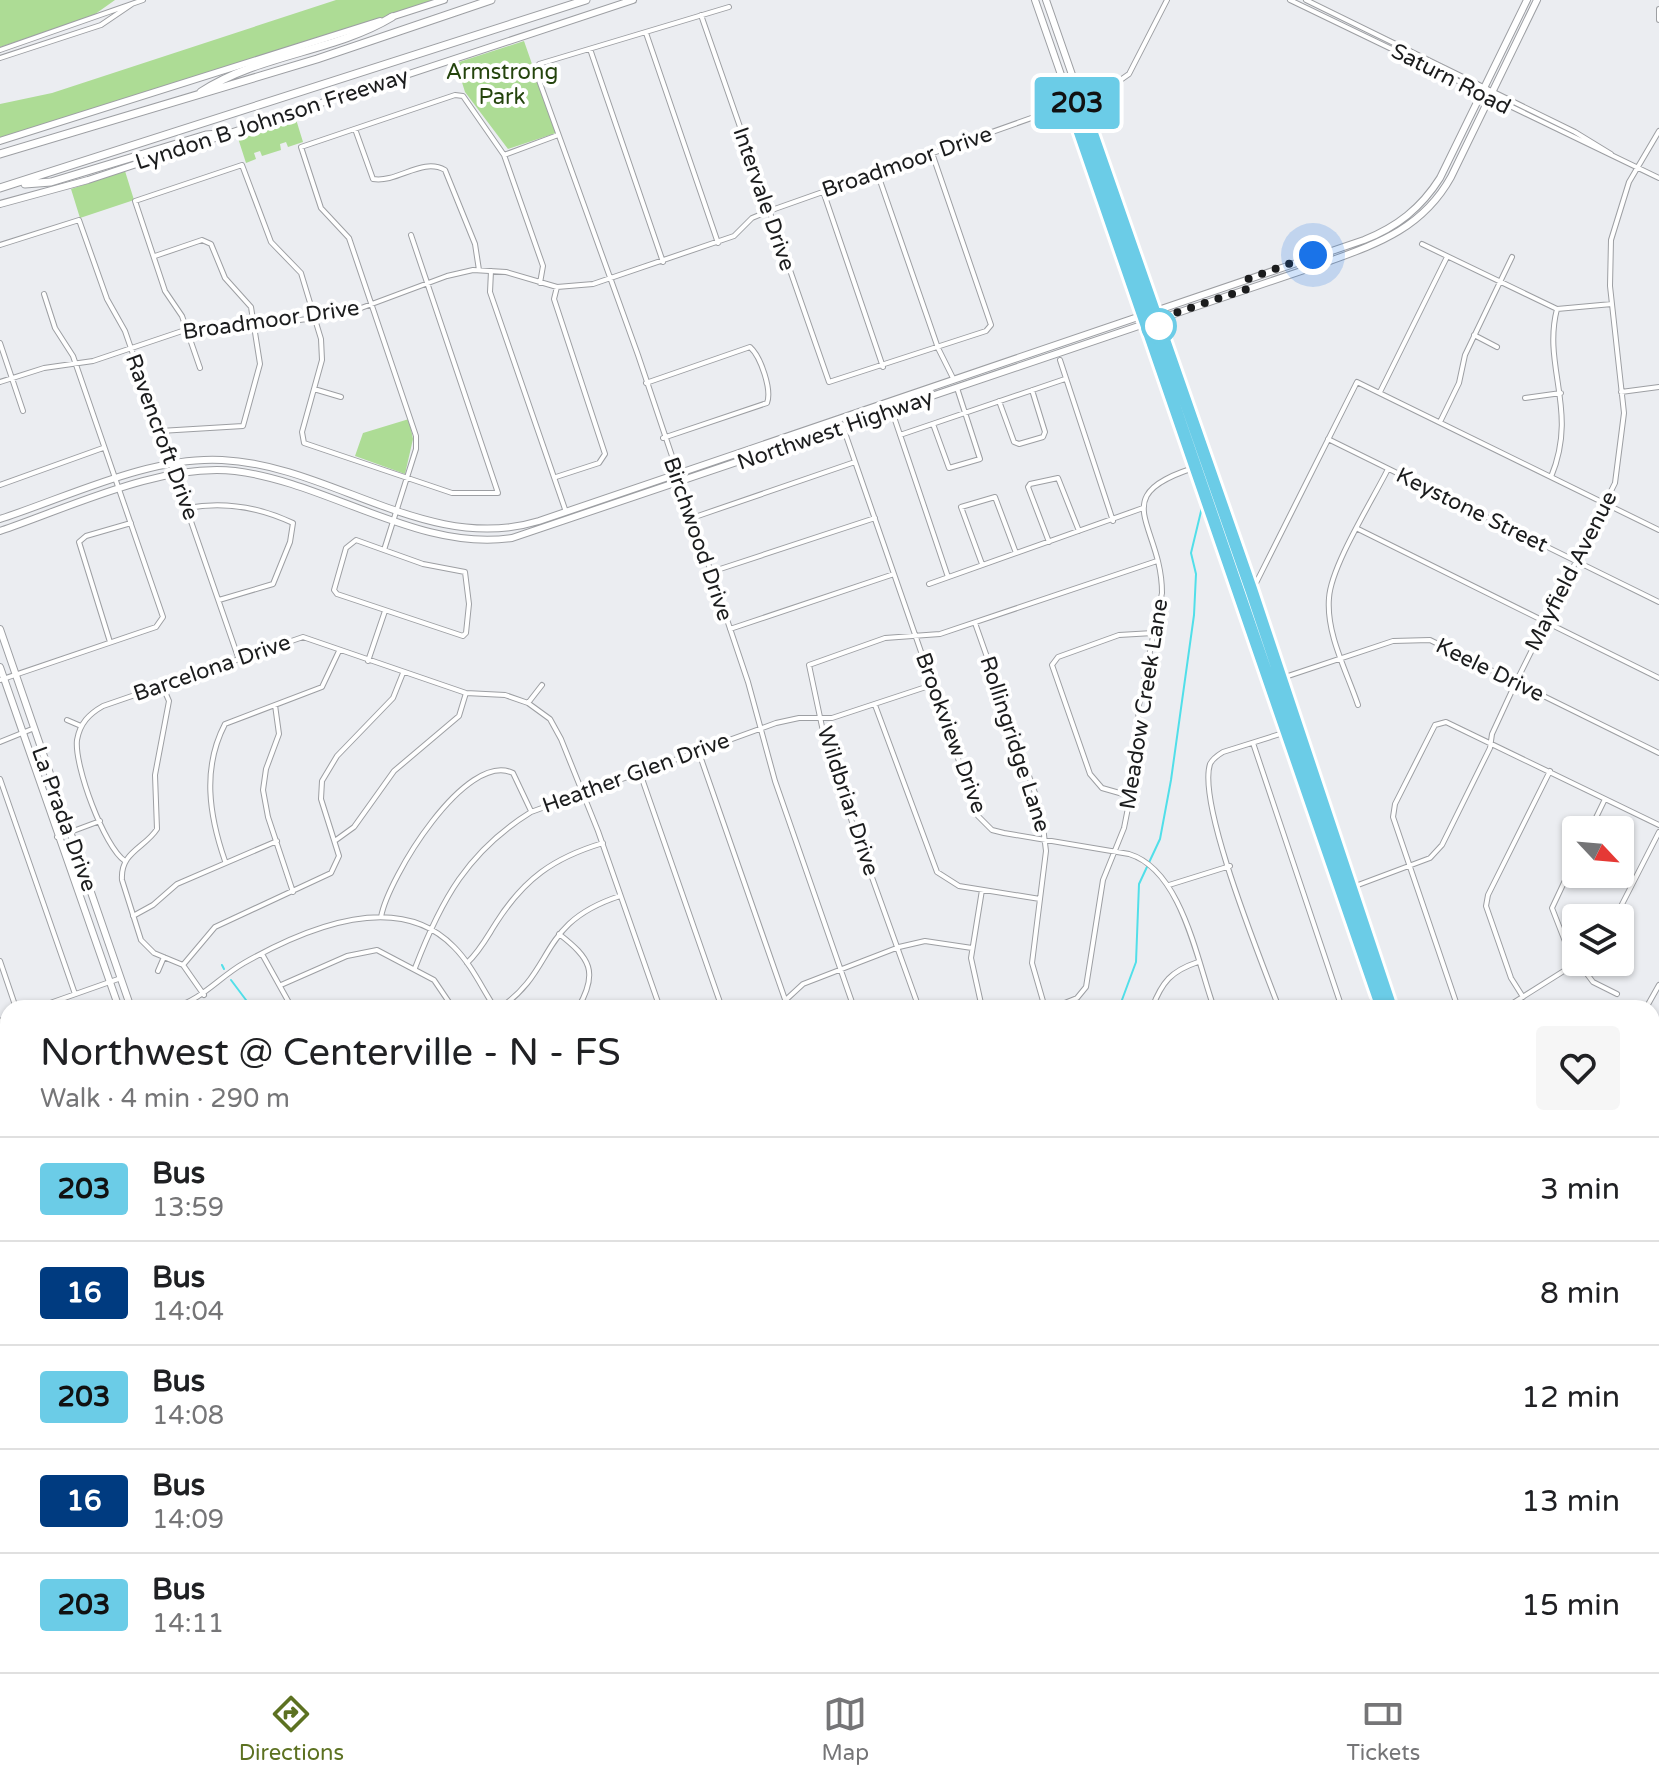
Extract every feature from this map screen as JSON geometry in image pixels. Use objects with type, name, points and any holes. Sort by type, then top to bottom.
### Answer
[{"type":"highway","name":"Lyndon B Johnson Freeway","points":[[0,154],[193,97],[491,0]]},
{"type":"highway","name":"Lyndon B Johnson Freeway","points":[[0,188],[586,0]]},
{"type":"highway","points":[[193,97],[223,78],[350,36],[392,17]]},
{"type":"highway","points":[[11,186],[51,182],[206,135],[231,133]]},
{"type":"main road","points":[[0,141],[444,0]]},
{"type":"main road","name":"Lyndon B Johnson Freeway","points":[[0,204],[88,180],[633,0]]},
{"type":"main road","points":[[1035,0],[1221,535],[1267,683],[1379,999]]},
{"type":"main road","points":[[1046,0],[1251,589],[1389,1000]]},
{"type":"main road","name":"Northwest Highway","points":[[0,519],[170,463],[220,460],[262,465],[446,527],[481,531],[524,526],[841,419],[1374,236],[1394,226],[1424,201],[1440,178],[1527,0]]},
{"type":"main road","name":"Northwest Highway","points":[[0,531],[175,473],[223,470],[257,475],[446,536],[480,541],[512,538],[570,521],[1319,265],[1391,238],[1426,212],[1448,182],[1537,0]]},
{"type":"main road","points":[[1050,44],[1057,44],[1066,59]]},
{"type":"main road","points":[[1087,119],[1088,107],[1096,96]]},
{"type":"main road","points":[[1053,112],[1075,120]]},
{"type":"main road","points":[[1096,180],[1107,176]]},
{"type":"main road","points":[[1440,178],[1448,182]]},
{"type":"main road","points":[[1116,239],[1128,236]]},
{"type":"main road","points":[[1313,255],[1319,265]]},
{"type":"main road","points":[[1248,279],[1250,288]]},
{"type":"main road","points":[[1080,336],[1083,345]]},
{"type":"main road","points":[[1169,391],[1185,400]]},
{"type":"main road","points":[[1174,403],[1194,425]]},
{"type":"main road","points":[[1221,535],[1230,531]]},
{"type":"main road","name":"La Prada Drive","points":[[0,629],[32,729],[128,1000]]},
{"type":"main road","name":"La Prada Drive","points":[[0,667],[116,1000]]},
{"type":"street","points":[[0,50],[143,0]]},
{"type":"street","name":"Broadmoor Drive","points":[[0,382],[75,365],[207,324],[254,326],[345,314],[455,273],[491,271],[539,284],[582,287],[663,262],[718,243],[769,211],[1096,96],[1129,74],[1167,0]]},
{"type":"street","name":"Saturn Road","points":[[1290,0],[1380,40]]},
{"type":"street","name":"Saturn Road","points":[[1306,0],[1491,96],[1589,139],[1612,156],[1659,178]]},
{"type":"street","points":[[0,58],[101,25],[132,4]]},
{"type":"street","points":[[663,262],[590,49],[729,7]]},
{"type":"street","points":[[1659,9],[1659,20]]},
{"type":"street","name":"Intervale Drive","points":[[701,15],[829,382],[883,367]]},
{"type":"street","points":[[646,33],[718,243]]},
{"type":"street","name":"Birchwood Drive","points":[[590,49],[539,64],[536,72],[711,572],[775,781],[851,1000]]},
{"type":"street","points":[[384,550],[407,478],[416,436],[349,238],[325,213],[317,198],[301,147],[455,95],[463,96],[504,155],[543,266],[539,284]]},
{"type":"street","points":[[355,129],[373,179],[382,180],[430,165],[445,170],[475,244],[479,270]]},
{"type":"street","name":"Mayfield Avenue","points":[[1342,891],[1430,858],[1442,845],[1491,743],[1492,734],[1516,682],[1605,504],[1620,463],[1624,430],[1612,304],[1611,240],[1618,209],[1636,168],[1659,131]]},
{"type":"street","points":[[504,155],[558,135]]},
{"type":"street","points":[[823,191],[883,367],[938,348],[986,331],[991,325],[932,153]]},
{"type":"street","points":[[200,368],[187,328],[165,291],[135,201],[242,165],[271,242],[298,268],[323,351],[302,432],[304,443],[463,495],[498,493],[411,235]]},
{"type":"street","points":[[877,172],[938,348],[954,380],[981,454],[978,460],[949,468],[933,424]]},
{"type":"street","name":"Ravencroft Drive","points":[[0,245],[79,220],[107,299],[130,348],[238,657]]},
{"type":"street","points":[[154,256],[202,240],[211,244],[225,278],[251,307],[260,364],[243,426],[160,431]]},
{"type":"street","points":[[1422,244],[1557,309],[1612,304]]},
{"type":"street","points":[[1380,392],[1447,257]]},
{"type":"street","points":[[1440,422],[1459,383],[1474,335],[1512,257]]},
{"type":"street","points":[[491,271],[490,292],[570,521]]},
{"type":"street","points":[[556,477],[599,463],[605,454],[554,299],[557,287]]},
{"type":"street","points":[[2,679],[162,623],[131,523],[75,365],[67,344],[55,328],[44,294]]},
{"type":"street","points":[[1551,477],[1563,439],[1554,333],[1557,309]]},
{"type":"street","points":[[1474,335],[1497,347]]},
{"type":"street","points":[[0,343],[23,411]]},
{"type":"street","points":[[645,384],[745,347],[754,350],[760,364],[769,398],[767,403],[663,438]]},
{"type":"street","points":[[1060,360],[1113,521]]},
{"type":"street","points":[[900,435],[1065,379]]},
{"type":"street","points":[[1240,593],[1251,589],[1357,382],[1659,530]]},
{"type":"street","points":[[1621,392],[1659,387]]},
{"type":"street","points":[[314,389],[341,397]]},
{"type":"street","points":[[999,401],[1014,442],[1019,444],[1043,437],[1045,432],[1032,390]]},
{"type":"street","points":[[1525,398],[1561,393]]},
{"type":"street","points":[[894,417],[948,577]]},
{"type":"street","name":"Brookview Drive","points":[[841,419],[978,816],[992,830],[1141,858],[1169,885],[1211,1000]]},
{"type":"street","name":"Keystone Street","points":[[1328,439],[1659,602]]},
{"type":"street","points":[[0,485],[103,448]]},
{"type":"street","points":[[692,518],[855,462]]},
{"type":"street","points":[[929,584],[1113,521],[1143,508],[1146,497],[1160,481],[1207,464]]},
{"type":"street","points":[[1358,705],[1329,616],[1329,599],[1337,572],[1388,469]]},
{"type":"street","points":[[1049,542],[1028,487],[1030,484],[1058,478],[1079,531]]},
{"type":"street","points":[[982,564],[961,507],[995,497],[1016,553]]},
{"type":"street","points":[[187,508],[223,503],[269,513],[293,523],[294,529],[273,584],[219,600]]},
{"type":"street","name":"Meadow Creek Lane","points":[[1072,1000],[1086,987],[1103,880],[1124,828],[1140,748],[1138,710],[1162,593],[1157,561],[1143,521],[1143,508]]},
{"type":"street","points":[[711,572],[875,518]]},
{"type":"street","points":[[110,642],[79,542],[86,536],[131,523]]},
{"type":"street","points":[[1358,529],[1659,678]]},
{"type":"street","points":[[349,542],[384,550],[423,564],[465,572],[469,604],[463,636],[385,611],[334,590],[349,542]]},
{"type":"street","name":"Wildbriar Drive","points":[[916,1000],[828,755],[809,669],[812,662],[885,638],[940,634],[1157,561]]},
{"type":"street","points":[[730,629],[894,574]]},
{"type":"street","points":[[368,661],[385,611]]},
{"type":"street","name":"Rollingridge Lane","points":[[975,623],[1041,810],[1047,841],[1032,963],[1043,1000]]},
{"type":"street","points":[[1130,796],[1102,788],[1090,774],[1052,665],[1058,657],[1119,635],[1154,633]]},
{"type":"street","name":"Barcelona Drive","points":[[81,726],[103,706],[303,637],[466,693],[505,695],[528,703]]},
{"type":"street","name":"Keele Drive","points":[[1267,683],[1404,638],[1430,640],[1659,753]]},
{"type":"street","points":[[225,861],[213,824],[210,792],[210,770],[219,735],[225,724],[322,687],[339,651]]},
{"type":"street","points":[[183,965],[205,935],[215,927],[331,873],[339,856],[321,799],[322,781],[337,756],[393,698],[403,673]]},
{"type":"street","points":[[162,685],[169,701],[155,775],[157,829],[125,861],[122,880],[146,947],[183,965],[204,995]]},
{"type":"street","points":[[542,685],[528,703],[555,727],[603,843],[657,1000]]},
{"type":"street","name":"Heather Glen Drive","points":[[415,968],[430,927],[472,860],[502,830],[531,812],[639,770],[761,729],[799,718],[821,718],[875,705],[932,685]]},
{"type":"street","points":[[336,840],[354,827],[394,771],[459,716],[466,693]]},
{"type":"street","points":[[275,705],[279,734],[266,769],[263,790],[293,892]]},
{"type":"street","points":[[875,705],[930,860],[945,880],[982,890],[1040,899]]},
{"type":"street","points":[[67,720],[81,726],[77,744],[79,762],[109,845],[125,861]]},
{"type":"street","points":[[1455,1000],[1408,866],[1393,810],[1431,731],[1442,721],[1659,825]]},
{"type":"street","points":[[0,742],[32,729]]},
{"type":"street","points":[[1276,1000],[1214,818],[1209,769],[1215,756],[1296,729]]},
{"type":"street","points":[[1253,743],[1339,1000]]},
{"type":"street","points":[[698,750],[785,1000],[810,980],[841,972],[899,947],[925,941],[972,948]]},
{"type":"street","points":[[381,917],[391,886],[416,843],[445,807],[487,771],[500,768],[513,773],[531,812]]},
{"type":"street","points":[[639,770],[719,1000]]},
{"type":"street","points":[[1523,997],[1511,978],[1486,906],[1500,868],[1550,771]]},
{"type":"street","points":[[0,779],[75,994]]},
{"type":"street","points":[[1597,816],[1605,799]]},
{"type":"street","points":[[57,837],[100,821]]},
{"type":"street","points":[[1622,904],[1659,832]]},
{"type":"street","points":[[133,916],[153,905],[177,884],[277,841]]},
{"type":"street","points":[[467,963],[478,953],[526,881],[566,855],[603,843]]},
{"type":"street","points":[[1169,885],[1230,866]]},
{"type":"street","points":[[1562,887],[1552,908],[1562,934]]},
{"type":"street","points":[[980,1000],[973,977],[972,948],[982,890]]},
{"type":"street","points":[[511,1000],[518,996],[558,933],[585,910],[621,896]]},
{"type":"street","points":[[192,1000],[204,995],[242,964],[262,954],[338,923],[381,917],[405,918],[430,927],[467,963],[492,1000]]},
{"type":"street","points":[[558,933],[587,962],[590,984],[582,1000]]},
{"type":"street","points":[[281,985],[365,950],[387,953],[415,968],[434,980],[448,1000]]},
{"type":"street","points":[[262,954],[288,1000]]},
{"type":"street","points":[[158,971],[164,957]]},
{"type":"street","points":[[0,961],[13,1000]]},
{"type":"street","points":[[1156,1000],[1165,980],[1178,969],[1198,962]]},
{"type":"street","points":[[1518,1000],[1562,971]]},
{"type":"street","points":[[1588,976],[1593,982],[1617,994]]},
{"type":"street","points":[[58,1000],[121,978]]},
{"type":"street","points":[[1376,1000],[1388,997]]},
{"type":"green space","points":[[0,0],[115,0],[91,17],[0,47]]},
{"type":"green space","points":[[336,0],[444,0],[0,144],[0,104],[52,93]]},
{"type":"green space","name":"Armstrong Park","points":[[524,41],[556,133],[508,149],[465,92],[456,63]]},
{"type":"green space","points":[[295,116],[303,142],[288,147],[286,142],[280,144],[281,150],[262,156],[260,151],[254,153],[256,159],[246,163],[237,135]]},
{"type":"green space","points":[[125,171],[134,200],[80,218],[71,189]]},
{"type":"green space","points":[[409,419],[413,439],[405,474],[355,456],[363,433]]},
{"type":"waterway","points":[[1122,1000],[1136,962],[1139,884],[1160,839],[1171,780],[1194,615],[1196,574],[1191,553],[1203,503]]},
{"type":"waterway","points":[[222,965],[224,969]]},
{"type":"waterway","points":[[231,980],[246,1000]]},
{"type":"bus line","name":"203","points":[[1379,1000],[1273,700],[1221,535],[1071,105],[1081,102],[1251,589],[1388,1000]]},
{"type":"route","points":[[1159,326],[1157,319],[1250,288],[1248,279],[1313,255]]}]
